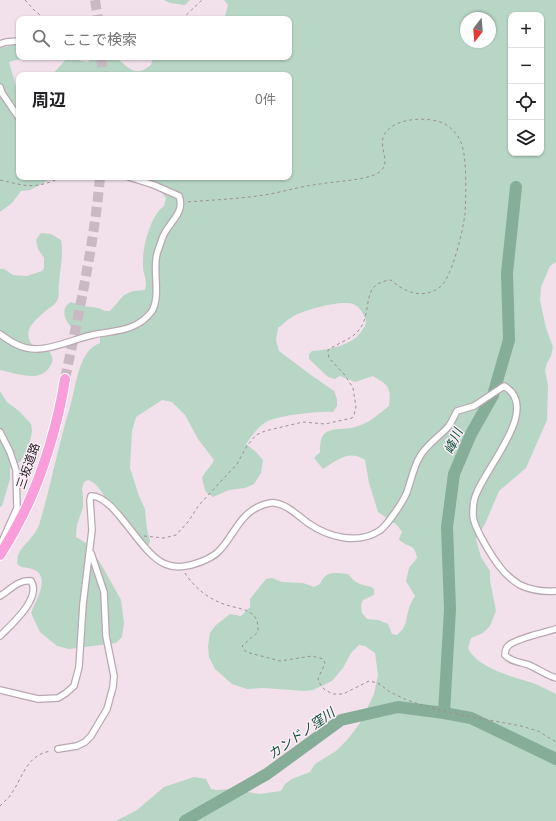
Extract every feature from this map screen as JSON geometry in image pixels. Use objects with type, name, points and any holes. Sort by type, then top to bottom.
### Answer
[{"type":"highway","name":"三坂道路","points":[[0,555],[27,507],[41,471],[64,382]]},
{"type":"street","points":[[0,44],[16,41]]},
{"type":"street","points":[[0,87],[2,93],[16,114]]},
{"type":"street","points":[[0,334],[10,342],[22,347],[36,349],[48,348],[92,335],[130,328],[142,322],[152,311],[156,302],[156,258],[163,236],[178,214],[181,202],[179,196],[138,180]]},
{"type":"street","points":[[0,690],[38,699],[58,698],[74,686],[79,667],[83,604],[92,530],[91,496],[102,498],[150,553],[164,564],[181,568],[200,563],[220,551],[246,515],[257,507],[274,502],[289,508],[321,531],[354,539],[368,537],[380,531],[399,507],[420,456],[449,426],[457,411],[474,406],[504,386],[511,390],[516,400],[517,413],[511,433],[477,490],[474,502],[473,517],[481,536],[500,567],[510,578],[521,585],[532,589],[556,592]]},
{"type":"street","points":[[0,432],[10,452],[16,470],[17,508],[0,547]]},
{"type":"street","points":[[58,749],[77,746],[85,742],[91,736],[107,709],[113,687],[114,676],[112,659],[106,636],[104,592],[90,551]]},
{"type":"street","points":[[0,596],[19,582],[26,580],[32,581],[34,584],[30,602],[0,636]]},
{"type":"street","points":[[556,629],[519,640],[508,645],[505,655],[508,659],[528,665],[556,678]]},
{"type":"path","points":[[25,0],[41,16]]},
{"type":"path","points":[[185,16],[202,0]]},
{"type":"path","points":[[135,535],[164,538],[176,535],[188,522],[199,505],[237,464],[247,446],[256,435],[264,431],[303,422],[325,424],[352,418],[356,407],[353,388],[344,374],[329,358],[328,350],[337,343],[355,335],[360,329],[365,322],[371,289],[377,283],[391,280],[400,288],[416,294],[425,294],[440,287],[450,274],[461,235],[465,214],[465,168],[462,145],[456,133],[445,124],[422,119],[398,123],[384,135],[384,168],[373,175],[264,195],[181,202]]},
{"type":"path","points":[[0,180],[28,187],[43,186],[56,180]]},
{"type":"path","points":[[181,568],[197,588],[207,596],[222,604],[246,610],[256,618],[259,626],[258,632],[242,646],[246,652],[280,661],[312,656],[323,658],[325,664],[318,679],[320,684],[326,690],[333,694],[343,694],[369,681],[378,683],[390,692],[407,700],[455,713],[521,726],[538,731],[556,742]]},
{"type":"path","points":[[0,806],[9,796],[24,768],[34,758],[46,751],[58,749]]},
{"type":"green space","points":[[164,0],[190,0],[185,5],[170,3]]},
{"type":"green space","points":[[224,0],[556,0],[556,262],[550,266],[541,287],[540,300],[546,328],[553,347],[545,370],[548,386],[547,420],[526,468],[499,491],[485,524],[476,539],[481,557],[490,571],[490,581],[496,611],[490,626],[483,633],[471,638],[468,648],[479,661],[496,671],[536,684],[556,694],[556,821],[116,821],[137,810],[164,787],[194,777],[206,779],[211,789],[217,790],[232,789],[259,794],[281,791],[285,784],[292,779],[310,772],[315,764],[336,751],[348,739],[360,723],[374,694],[378,675],[375,653],[365,646],[359,645],[351,653],[343,668],[332,681],[313,690],[304,691],[264,688],[247,689],[232,684],[215,669],[209,657],[208,646],[210,633],[216,625],[230,614],[241,616],[250,607],[250,599],[266,579],[272,578],[282,582],[303,583],[314,587],[320,584],[328,574],[348,574],[360,584],[374,589],[374,595],[363,600],[361,605],[362,613],[367,619],[378,620],[388,624],[392,634],[397,635],[405,626],[409,606],[415,596],[406,581],[409,568],[417,558],[414,549],[399,539],[402,532],[397,525],[378,512],[369,483],[365,460],[354,456],[343,457],[323,469],[314,458],[320,452],[320,442],[324,434],[331,430],[360,426],[389,406],[390,394],[388,387],[373,376],[355,382],[340,376],[335,379],[328,377],[309,359],[309,354],[312,351],[340,346],[348,343],[359,334],[366,324],[366,320],[361,310],[353,304],[340,303],[304,311],[292,317],[278,328],[276,340],[279,351],[334,391],[337,399],[337,406],[333,412],[284,416],[270,420],[260,427],[246,444],[263,460],[261,473],[254,484],[245,488],[229,490],[213,497],[207,493],[202,478],[214,460],[198,439],[185,415],[172,402],[162,400],[136,417],[132,431],[130,468],[145,509],[150,541],[149,545],[146,545],[137,539],[123,526],[116,518],[97,486],[88,480],[84,482],[82,489],[83,507],[77,525],[76,537],[86,543],[101,564],[121,600],[124,623],[122,637],[116,643],[69,649],[57,646],[40,632],[31,613],[41,589],[41,577],[38,572],[32,569],[19,566],[17,564],[18,555],[35,533],[39,525],[82,361],[93,347],[100,343],[100,337],[80,334],[74,330],[68,323],[64,314],[65,309],[71,302],[82,306],[110,311],[124,295],[133,291],[145,290],[146,280],[143,269],[144,250],[151,225],[159,211],[164,206],[166,198],[158,188],[133,180],[292,180],[292,72],[55,72],[65,60],[88,62],[89,60],[119,60],[132,70],[140,71],[151,65],[152,60],[292,60],[292,16],[225,16],[228,5]]},
{"type":"green space","points":[[16,45],[16,60],[9,62],[16,86],[16,180],[49,180],[30,190],[21,191],[12,203],[0,212],[0,48]]},
{"type":"green space","points":[[41,233],[51,234],[61,240],[62,256],[58,296],[57,301],[33,323],[28,333],[32,344],[37,351],[49,351],[52,361],[51,366],[44,373],[26,376],[0,370],[0,269],[4,269],[13,275],[27,276],[42,271],[44,268],[44,258],[38,249],[36,240]]},
{"type":"green space","points":[[0,391],[7,402],[19,411],[31,424],[32,431],[29,447],[20,462],[10,468],[10,479],[2,506],[0,507]]},
{"type":"waterway","name":"峰川","points":[[444,713],[450,609],[447,527],[454,474],[471,434],[493,395],[509,340],[507,273],[516,187]]},
{"type":"waterway","name":"カンドノ窪川","points":[[185,821],[267,774],[341,720],[398,707],[471,718],[556,759]]},
{"type":"tunnel","points":[[95,0],[98,16]]},
{"type":"tunnel","points":[[101,60],[103,72]]},
{"type":"tunnel","points":[[65,379],[90,253],[100,180]]}]
